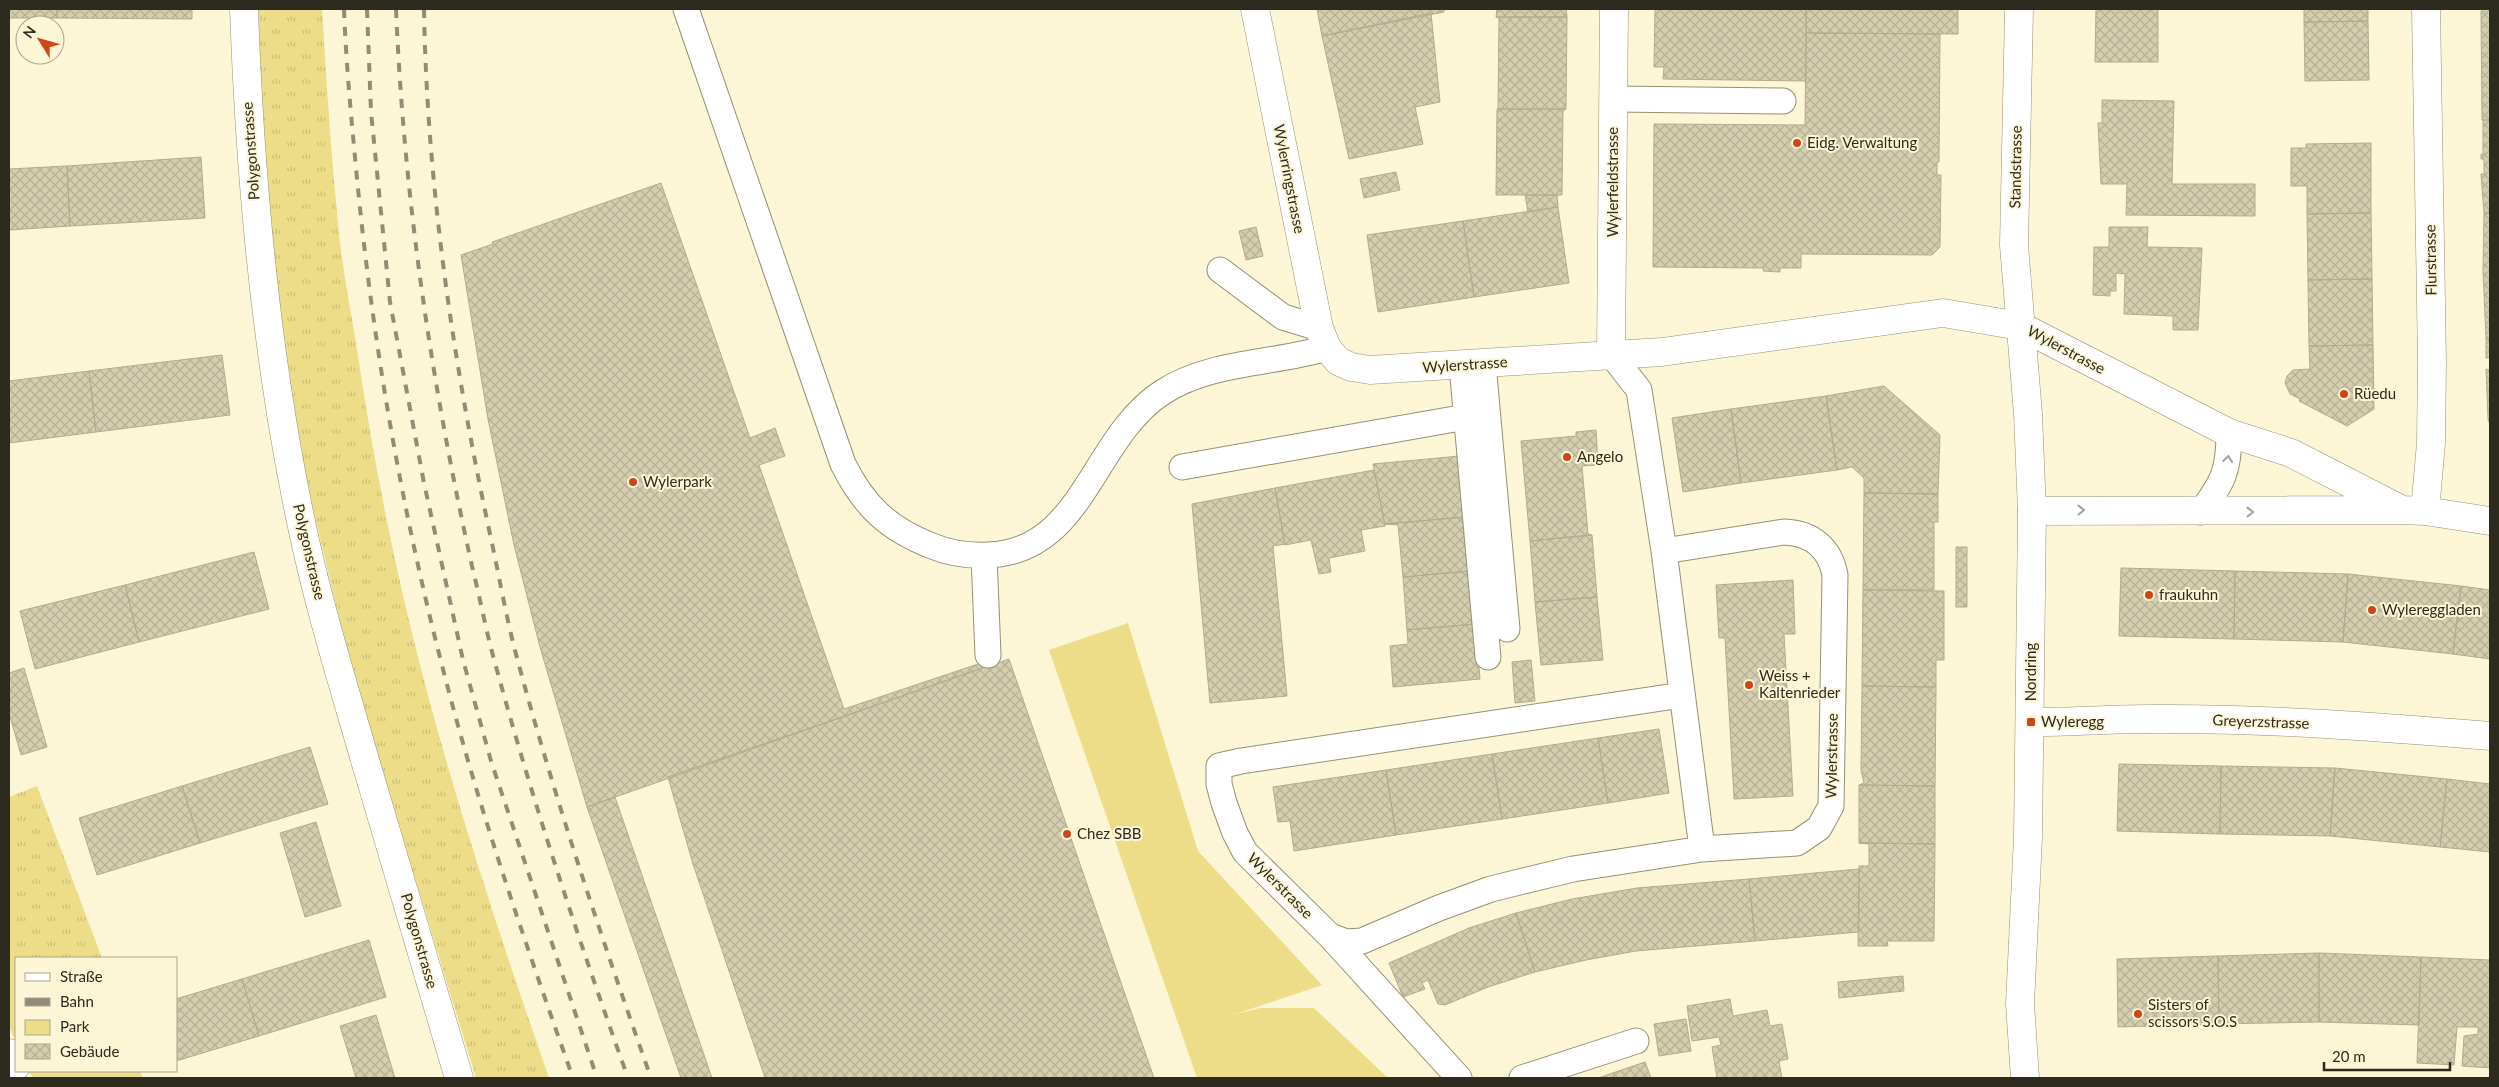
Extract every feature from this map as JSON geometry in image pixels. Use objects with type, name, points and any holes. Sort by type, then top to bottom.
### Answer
[{"type":"street","name":"Polygonstrasse","points":[[244,9],[248,110],[257,233],[279,401],[300,518],[339,673],[459,1078]]},
{"type":"street","name":"Wylerringstrasse","points":[[1255,9],[1323,338]]},
{"type":"street","name":"Wylerfeldstrasse","points":[[1611,354],[1614,9]]},
{"type":"street","name":"Standstrasse","points":[[2019,9],[2014,245],[2020,326]]},
{"type":"street","name":"Flurstrasse","points":[[2413,510],[2431,443],[2432,361],[2426,9]]},
{"type":"street","name":"Wylerstrasse","points":[[1323,338],[1338,361],[1351,367],[1364,369],[1473,365],[1611,354],[1662,352],[1943,314],[2020,326],[2229,433],[2291,452],[2413,510]]},
{"type":"street","name":"Nordring","points":[[2020,326],[2028,414],[2032,511],[2031,722],[2020,1004],[2025,1078]]},
{"type":"street","name":"Wylerstrasse","points":[[2032,511],[2413,510],[2490,521]]},
{"type":"street","name":"Greyerzstrasse","points":[[2031,722],[2079,723],[2152,719],[2230,720],[2346,724],[2490,736]]},
{"type":"street","points":[[9,1053],[15,1064]]},
{"type":"lane","points":[[686,9],[824,409],[853,484],[872,509],[900,531],[938,549],[962,554],[984,556],[1012,552],[1034,544],[1049,534],[1074,505],[1124,426],[1137,412],[1164,391],[1217,370],[1300,356],[1323,338],[1282,317],[1220,270]]},
{"type":"lane","points":[[1614,99],[1783,101]]},
{"type":"lane","points":[[1611,354],[1639,390],[1664,551],[1702,849]]},
{"type":"lane","points":[[1473,365],[1466,417],[1488,657]]},
{"type":"lane","points":[[1473,365],[1507,628]]},
{"type":"lane","points":[[1182,467],[1466,417]]},
{"type":"lane","points":[[2201,512],[2216,491],[2227,469],[2229,433]]},
{"type":"lane","name":"Wylerstrasse","points":[[1664,551],[1784,532],[1805,535],[1828,552],[1833,562],[1835,575],[1832,796],[1828,814],[1818,828],[1797,843],[1702,849],[1648,856],[1529,878],[1439,908],[1362,941],[1346,942],[1330,936],[1245,852],[1235,833],[1219,784],[1219,766],[1682,696]]},
{"type":"lane","points":[[984,556],[988,655]]},
{"type":"lane","points":[[1330,936],[1459,1078]]},
{"type":"lane","points":[[1522,1078],[1636,1041]]},
{"type":"green space","points":[[257,9],[322,9],[332,160],[344,274],[394,557],[414,642],[453,783],[499,931],[549,1078],[476,1078],[351,668],[314,513],[290,399],[269,230]]},
{"type":"green space","points":[[1128,623],[1198,851],[1322,985],[1233,1015],[1260,1008],[1314,1008],[1388,1078],[1197,1078],[1049,650]]},
{"type":"green space","points":[[37,786],[102,957],[15,957],[15,1041],[9,1026],[9,797]]},
{"type":"green space","points":[[30,1072],[140,1072],[143,1078],[33,1078]]},
{"type":"building","points":[[9,9],[57,9],[57,15],[15,15],[15,18],[9,18]]},
{"type":"building","points":[[57,9],[192,9],[192,19],[65,18],[65,15],[57,15]]},
{"type":"building","points":[[1317,9],[1444,9],[1444,12],[1322,36]]},
{"type":"building","points":[[1497,9],[1566,9],[1567,17],[1496,17]]},
{"type":"building","points":[[1655,9],[1806,9],[1806,81],[1663,79],[1664,67],[1654,67]]},
{"type":"building","points":[[1806,9],[1958,9],[1958,34],[1806,33]]},
{"type":"building","points":[[2096,9],[2158,9],[2158,62],[2095,62]]},
{"type":"building","points":[[2304,9],[2368,9],[2368,21],[2304,22]]},
{"type":"building","points":[[2481,11],[2490,11],[2490,120],[2482,120]]},
{"type":"building","points":[[1431,13],[1440,102],[1415,107],[1423,144],[1349,159],[1322,36]]},
{"type":"building","points":[[1496,17],[1567,17],[1566,109],[1498,109],[1499,18]]},
{"type":"building","points":[[2368,21],[2369,80],[2305,81],[2304,22]]},
{"type":"building","name":"Eidg. Verwaltung","points":[[1806,33],[1940,34],[1939,162],[1937,162],[1937,175],[1941,175],[1940,247],[1932,255],[1801,254],[1801,268],[1780,268],[1780,272],[1763,271],[1764,268],[1653,267],[1654,124],[1805,125]]},
{"type":"building","points":[[2102,100],[2174,101],[2172,184],[2255,184],[2255,216],[2126,215],[2127,184],[2101,184],[2098,123],[2102,123]]},
{"type":"building","points":[[1497,109],[1566,109],[1563,111],[1562,195],[1496,195]]},
{"type":"building","points":[[2483,120],[2490,120],[2490,213],[2484,213],[2481,174],[2484,174],[2484,159],[2481,159],[2481,154],[2483,155]]},
{"type":"building","points":[[2371,143],[2371,213],[2307,214],[2307,186],[2291,186],[2291,148],[2306,148],[2306,144]]},
{"type":"building","points":[[201,157],[205,218],[70,226],[67,166]]},
{"type":"building","points":[[67,166],[70,226],[9,230],[9,169]]},
{"type":"building","points":[[1396,172],[1400,190],[1364,198],[1360,179]]},
{"type":"building","name":"Wylerpark","points":[[661,183],[750,438],[775,428],[785,456],[759,465],[844,709],[981,663],[982,668],[587,807],[540,647],[514,545],[488,419],[461,255],[493,244],[492,242]]},
{"type":"building","points":[[1525,195],[1557,195],[1558,207],[1528,212]]},
{"type":"building","points":[[1558,207],[1569,283],[1474,297],[1463,221]]},
{"type":"building","points":[[2371,213],[2372,279],[2308,280],[2307,214]]},
{"type":"building","points":[[2484,213],[2490,213],[2490,339],[2486,339],[2483,271]]},
{"type":"building","points":[[1463,221],[1474,297],[1378,312],[1367,235]]},
{"type":"building","points":[[1256,227],[1263,256],[1246,260],[1239,231]]},
{"type":"building","points":[[2109,227],[2148,227],[2147,247],[2202,248],[2198,330],[2173,330],[2173,316],[2124,314],[2125,274],[2116,273],[2116,291],[2110,291],[2110,296],[2093,295],[2094,247],[2109,247]]},
{"type":"building","points":[[2372,279],[2373,345],[2309,346],[2308,280]]},
{"type":"building","points":[[2486,339],[2490,339],[2490,358],[2486,358]]},
{"type":"building","points":[[2373,345],[2374,409],[2347,426],[2299,401],[2300,399],[2290,394],[2285,383],[2287,376],[2293,370],[2310,369],[2309,346]]},
{"type":"building","points":[[222,355],[230,415],[96,432],[89,371]]},
{"type":"building","points":[[2486,369],[2490,370],[2490,425],[2488,419]]},
{"type":"building","points":[[89,371],[96,432],[9,443],[9,381]]},
{"type":"building","points":[[1884,386],[1940,435],[1938,494],[1864,493],[1864,478],[1852,467],[1837,470],[1826,396]]},
{"type":"building","points":[[1826,396],[1837,470],[1741,483],[1731,409]]},
{"type":"building","points":[[1731,409],[1741,483],[1683,492],[1672,418]]},
{"type":"building","points":[[1596,430],[1598,465],[1582,466],[1588,534],[1592,535],[1530,541],[1521,441],[1576,436],[1576,432]]},
{"type":"building","points":[[1460,456],[1465,517],[1385,524],[1373,464]]},
{"type":"building","points":[[1374,470],[1385,526],[1361,530],[1365,551],[1329,558],[1331,572],[1319,574],[1311,540],[1285,545],[1275,488]]},
{"type":"building","points":[[1275,488],[1285,544],[1273,546],[1287,696],[1210,703],[1192,504]]},
{"type":"building","points":[[1864,493],[1938,494],[1938,522],[1934,522],[1934,590],[1863,590]]},
{"type":"building","points":[[1465,517],[1470,571],[1403,577],[1398,525],[1385,524]]},
{"type":"building","points":[[1592,535],[1597,597],[1535,602],[1530,541]]},
{"type":"building","points":[[1956,547],[1967,547],[1967,607],[1956,607]]},
{"type":"building","points":[[254,552],[269,609],[139,642],[125,585]]},
{"type":"building","points":[[2121,568],[2235,571],[2234,639],[2119,636]]},
{"type":"building","points":[[1470,571],[1475,624],[1407,630],[1403,577]]},
{"type":"building","points":[[2235,571],[2348,574],[2343,642],[2234,639]]},
{"type":"building","points":[[2348,574],[2461,586],[2453,654],[2343,642]]},
{"type":"building","points":[[1793,580],[1795,634],[1784,634],[1793,796],[1734,799],[1725,638],[1719,638],[1716,585]]},
{"type":"building","points":[[125,585],[139,642],[35,669],[20,611]]},
{"type":"building","points":[[2461,586],[2490,590],[2490,659],[2453,654]]},
{"type":"building","points":[[1863,590],[1944,591],[1944,660],[1936,660],[1936,687],[1862,686]]},
{"type":"building","points":[[1597,597],[1603,660],[1541,665],[1535,602]]},
{"type":"building","points":[[1475,624],[1480,679],[1393,687],[1390,646],[1408,644],[1407,630]]},
{"type":"building","points":[[1009,659],[1154,1078],[765,1078],[693,864],[668,777]]},
{"type":"building","points":[[1531,660],[1535,701],[1515,703],[1512,662]]},
{"type":"building","points":[[24,668],[47,747],[21,755],[9,713],[9,673]]},
{"type":"building","points":[[1862,686],[1936,687],[1935,786],[1859,785],[1864,783],[1861,770]]},
{"type":"building","points":[[1659,729],[1669,793],[1608,803],[1598,738]]},
{"type":"building","points":[[1598,738],[1608,803],[1502,819],[1492,754]]},
{"type":"building","points":[[310,747],[328,804],[200,843],[182,786]]},
{"type":"building","points":[[1492,754],[1502,819],[1396,835],[1386,770]]},
{"type":"building","points":[[2119,764],[2221,766],[2220,834],[2117,831]]},
{"type":"building","points":[[2221,766],[2335,768],[2330,836],[2220,834]]},
{"type":"building","points":[[2335,768],[2447,779],[2440,847],[2330,836]]},
{"type":"building","points":[[1386,770],[1396,835],[1294,851],[1290,821],[1278,822],[1273,787]]},
{"type":"building","points":[[2447,779],[2490,784],[2490,852],[2440,847]]},
{"type":"building","points":[[1859,785],[1935,786],[1935,844],[1859,843]]},
{"type":"building","points":[[182,786],[200,843],[97,875],[79,818]]},
{"type":"building","points":[[615,797],[712,1078],[681,1078],[587,807]]},
{"type":"building","points":[[316,822],[341,906],[305,917],[280,833]]},
{"type":"building","points":[[1859,843],[1935,844],[1934,941],[1887,941],[1888,946],[1858,946],[1859,866],[1869,866],[1869,844]]},
{"type":"building","points":[[1859,869],[1859,932],[1755,941],[1749,879]]},
{"type":"building","points":[[1749,879],[1755,941],[1636,951],[1535,972],[1516,913],[1572,899],[1637,888]]},
{"type":"building","points":[[1516,913],[1535,972],[1488,987],[1445,1005],[1438,1004],[1428,980],[1422,983],[1425,989],[1403,997],[1389,963],[1469,928]]},
{"type":"building","points":[[369,940],[386,997],[259,1036],[242,979]]},
{"type":"building","points":[[2319,953],[2319,1022],[2219,1024],[2218,956]]},
{"type":"building","points":[[2319,953],[2421,957],[2419,1025],[2319,1022]]},
{"type":"building","points":[[2218,956],[2219,1024],[2118,1027],[2117,959]]},
{"type":"building","points":[[2421,957],[2490,960],[2490,1068],[2462,1066],[2464,1036],[2478,1034],[2478,1027],[2457,1027],[2454,1065],[2417,1063]]},
{"type":"building","points":[[1903,976],[1904,991],[1839,998],[1838,982]]},
{"type":"building","points":[[242,979],[259,1036],[178,1060],[178,998]]},
{"type":"building","points":[[1730,999],[1733,1016],[1767,1010],[1770,1026],[1782,1024],[1788,1059],[1779,1061],[1782,1078],[1717,1078],[1712,1047],[1721,1045],[1719,1037],[1692,1041],[1687,1006]]},
{"type":"building","points":[[376,1015],[395,1078],[356,1078],[340,1026]]},
{"type":"building","points":[[1686,1019],[1691,1051],[1659,1056],[1654,1024]]},
{"type":"building","points":[[1645,1062],[1651,1078],[1598,1078]]},
{"type":"railway","points":[[344,9],[352,128],[370,296],[390,423],[414,549],[444,673],[472,775],[521,928],[573,1078]]},
{"type":"railway","points":[[367,9],[371,112],[390,302],[424,483],[463,660],[491,761],[597,1078]]},
{"type":"railway","points":[[396,9],[405,149],[413,219],[432,358],[457,497],[492,651],[525,768],[574,923],[628,1078]]},
{"type":"railway","points":[[424,9],[430,141],[444,273],[464,404],[506,612],[517,658],[563,817],[651,1078]]},
{"type":"place","name":"Eidg. Verwaltung","points":[[1797,143]]},
{"type":"place","name":"Rüedu","points":[[2344,394]]},
{"type":"place","name":"Angelo","points":[[1567,457]]},
{"type":"place","name":"Wylerpark","points":[[633,482]]},
{"type":"place","name":"fraukuhn","points":[[2149,595]]},
{"type":"place","name":"Wylereggladen","points":[[2372,610]]},
{"type":"place","name":"Weiss + Kaltenrieder","points":[[1749,685]]},
{"type":"place","name":"Wyleregg","points":[[2031,722]]},
{"type":"place","name":"Chez SBB","points":[[1067,834]]},
{"type":"place","name":"Sisters of scissors S.O.S","points":[[2138,1014]]}]
